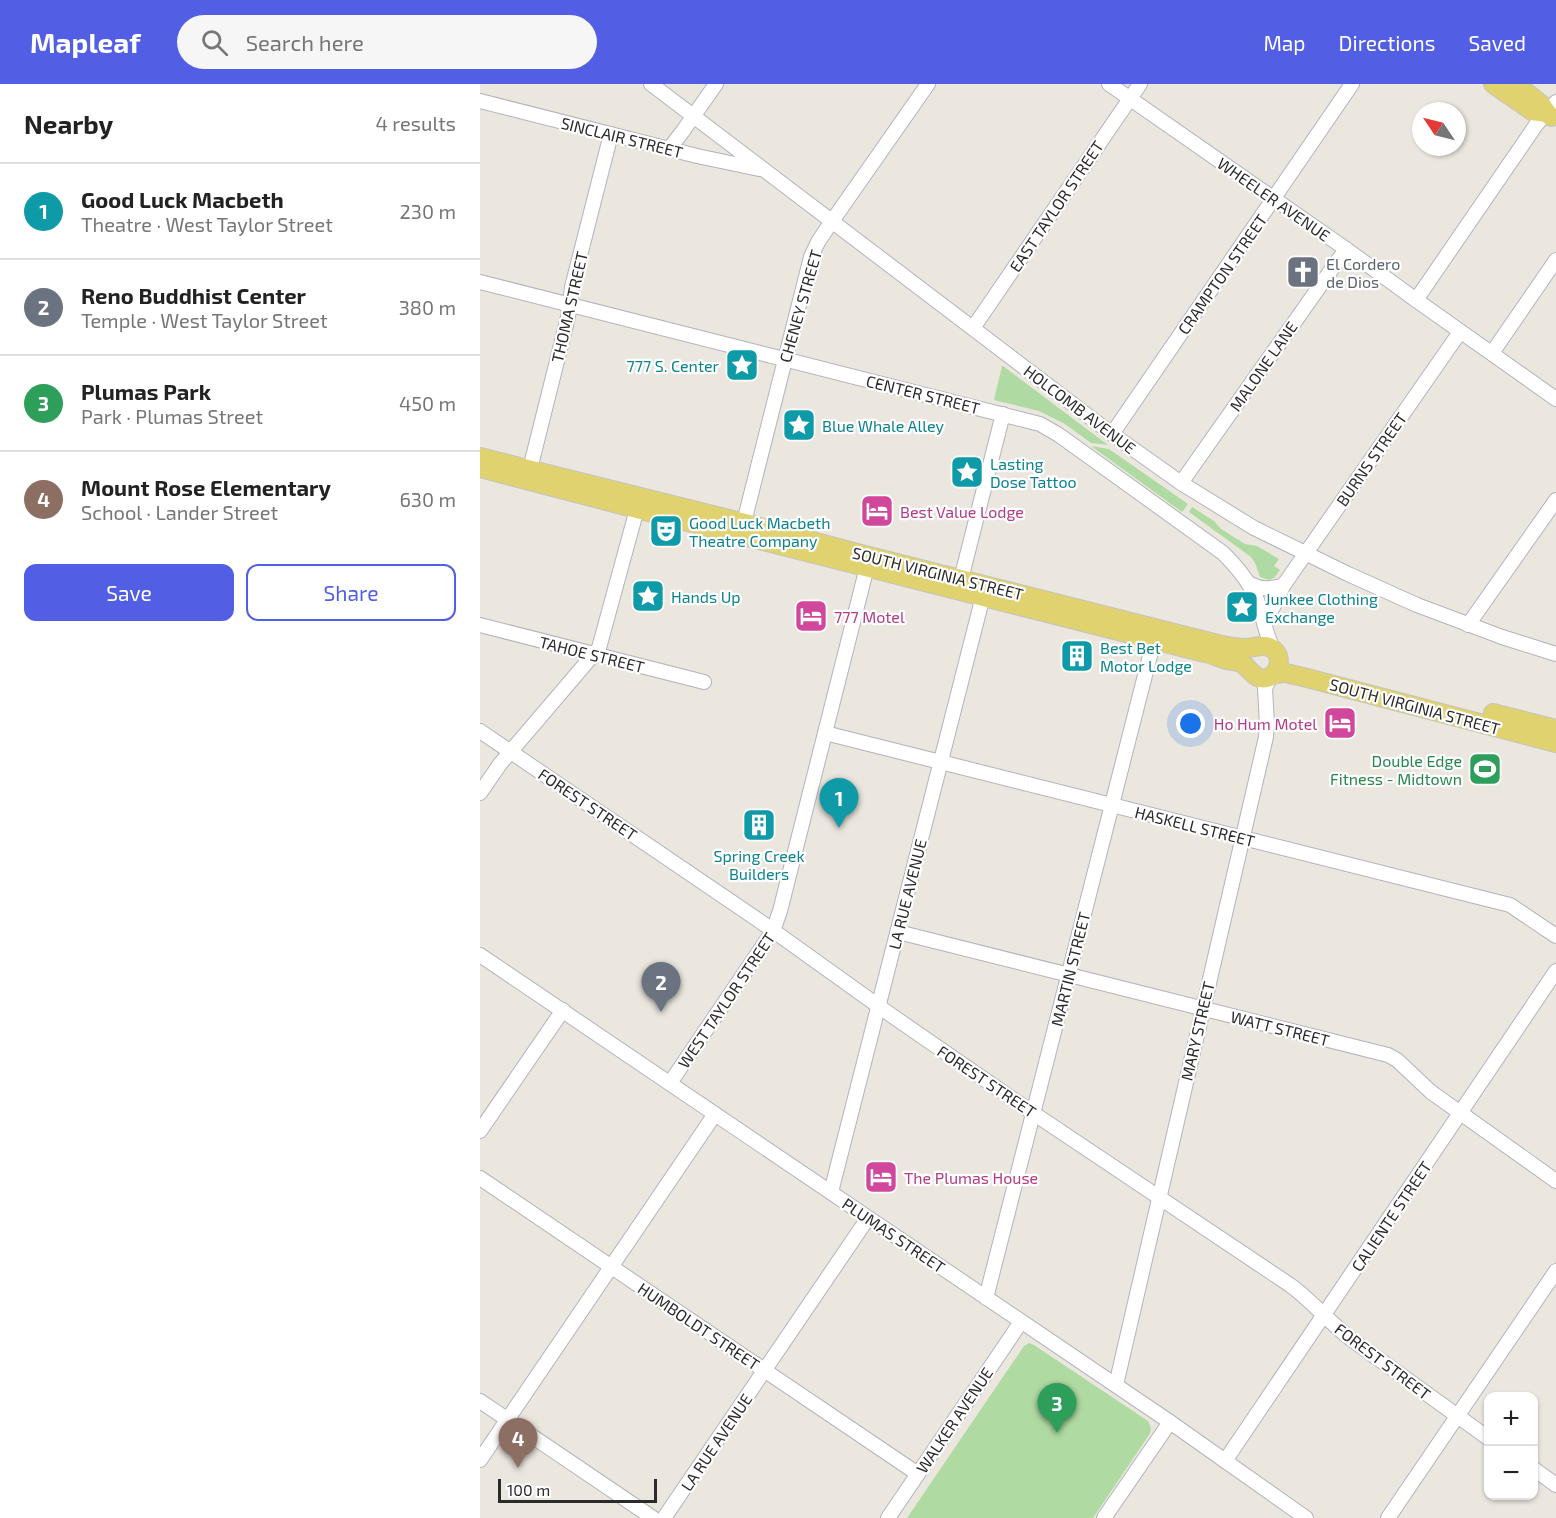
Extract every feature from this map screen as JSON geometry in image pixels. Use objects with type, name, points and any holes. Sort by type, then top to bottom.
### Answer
[{"type":"main road","points":[[1493,84],[1532,111],[1553,112]]},
{"type":"main road","points":[[1516,84],[1553,112]]},
{"type":"main road","name":"SOUTH VIRGINIA STREET","points":[[480,457],[637,509],[691,516],[737,528],[744,522],[983,596],[1239,662],[1250,670]]},
{"type":"main road","name":"SOUTH VIRGINIA STREET","points":[[480,468],[529,475],[875,563],[961,579],[1218,644],[1270,651],[1298,665],[1556,729]]},
{"type":"main road","points":[[1270,651],[1279,665],[1272,675],[1259,678],[1250,670],[1248,657],[1251,652],[1270,651]]},
{"type":"main road","name":"SOUTH VIRGINIA STREET","points":[[1272,675],[1286,673],[1556,743]]},
{"type":"street","name":"HOLCOMB AVENUE","points":[[651,84],[1112,434],[1181,483],[1254,528],[1386,591],[1468,625],[1556,654]]},
{"type":"street","points":[[669,149],[716,84]]},
{"type":"street","name":"CHENEY STREET","points":[[744,522],[809,262],[818,242],[832,221],[928,84]]},
{"type":"street","name":"WHEELER AVENUE","points":[[1109,84],[1556,399]]},
{"type":"street","name":"EAST TAYLOR STREET","points":[[972,328],[1140,84]]},
{"type":"street","name":"CRAMPTON STREET","points":[[1112,434],[1352,84]]},
{"type":"street","name":"SINCLAIR STREET","points":[[480,101],[669,149],[764,170]]},
{"type":"street","points":[[1416,300],[1536,125],[1553,112]]},
{"type":"street","name":"THOMA STREET","points":[[529,475],[568,320],[572,287],[611,134]]},
{"type":"street","name":"MALONE LANE","points":[[1181,483],[1346,249]]},
{"type":"street","points":[[1492,353],[1556,260]]},
{"type":"street","name":"CENTER STREET","points":[[480,282],[1040,424],[1059,435],[1215,547],[1232,563],[1248,583],[1257,600],[1270,651]]},
{"type":"street","name":"BURNS STREET","points":[[1264,623],[1282,586],[1460,332]]},
{"type":"street","points":[[961,579],[1003,414]]},
{"type":"street","points":[[1468,625],[1556,500]]},
{"type":"street","points":[[480,793],[500,764],[595,654],[601,643],[637,509]]},
{"type":"street","name":"WEST TAYLOR STREET","points":[[670,1083],[773,931],[825,733],[875,563]]},
{"type":"street","points":[[1248,583],[1269,590],[1282,586]]},
{"type":"street","name":"LA RUE AVENUE","points":[[831,1192],[983,596]]},
{"type":"street","name":"TAHOE STREET","points":[[480,626],[704,682]]},
{"type":"street","name":"MARTIN STREET","points":[[986,1298],[1154,640]]},
{"type":"street","name":"MARY STREET","points":[[1116,1385],[1266,737],[1265,688],[1272,675]]},
{"type":"street","name":"FOREST STREET","points":[[480,731],[1034,1113],[1290,1285],[1351,1339],[1484,1435]]},
{"type":"street","name":"HASKELL STREET","points":[[825,733],[1510,905],[1556,936]]},
{"type":"street","name":"WATT STREET","points":[[898,932],[1389,1055],[1460,1114],[1556,1181]]},
{"type":"street","name":"PLUMAS STREET","points":[[480,955],[1116,1385],[1306,1518]]},
{"type":"street","name":"CALIENTE STREET","points":[[1225,1461],[1556,971]]},
{"type":"street","points":[[480,1131],[562,1010]]},
{"type":"street","points":[[480,1460],[715,1114]]},
{"type":"street","name":"HUMBOLDT STREET","points":[[480,1178],[918,1474]]},
{"type":"street","name":"LA RUE AVENUE","points":[[664,1518],[868,1218]]},
{"type":"street","points":[[1388,1518],[1556,1271]]},
{"type":"street","name":"WALKER AVENUE","points":[[888,1518],[1021,1322]]},
{"type":"street","points":[[480,1401],[653,1518]]},
{"type":"street","points":[[1104,1518],[1170,1422]]},
{"type":"street","points":[[1538,1472],[1556,1485]]},
{"type":"green space","points":[[1002,366],[1108,445],[1091,443],[1065,424],[1039,411],[994,400]]},
{"type":"green space","points":[[1091,446],[1109,449],[1188,504],[1182,512]]},
{"type":"green space","points":[[1192,507],[1245,544],[1257,546],[1279,559],[1274,566],[1280,570],[1274,578],[1269,580],[1260,577],[1251,557],[1189,512]]},
{"type":"green space","points":[[1029,1343],[1148,1421],[1150,1425],[1149,1435],[1093,1518],[907,1518],[1024,1346]]},
{"type":"place","name":"El Cordero de Dios","points":[[1303,272]]},
{"type":"place","name":"777 S. Center","points":[[742,365]]},
{"type":"place","name":"Blue Whale Alley","points":[[799,425]]},
{"type":"place","name":"Lasting Dose Tattoo","points":[[967,472]]},
{"type":"place","name":"Best Value Lodge","points":[[877,511]]},
{"type":"place","name":"Good Luck Macbeth Theatre Company","points":[[666,531]]},
{"type":"place","name":"Hands Up","points":[[648,596]]},
{"type":"place","name":"Junkee Clothing Exchange","points":[[1242,607]]},
{"type":"place","name":"777 Motel","points":[[811,616]]},
{"type":"place","name":"Best Bet Motor Lodge","points":[[1077,656]]},
{"type":"place","name":"Ho Hum Motel","points":[[1340,723]]},
{"type":"place","name":"Double Edge Fitness - Midtown","points":[[1485,769]]},
{"type":"place","name":"Spring Creek Builders","points":[[759,825]]},
{"type":"place","name":"Good Luck Macbeth","points":[[839,828]]},
{"type":"place","name":"Reno Buddhist Center","points":[[661,1012]]},
{"type":"place","name":"The Plumas House","points":[[881,1177]]},
{"type":"place","name":"Plumas Park","points":[[1057,1433]]},
{"type":"place","name":"Mount Rose Elementary","points":[[518,1468]]}]
